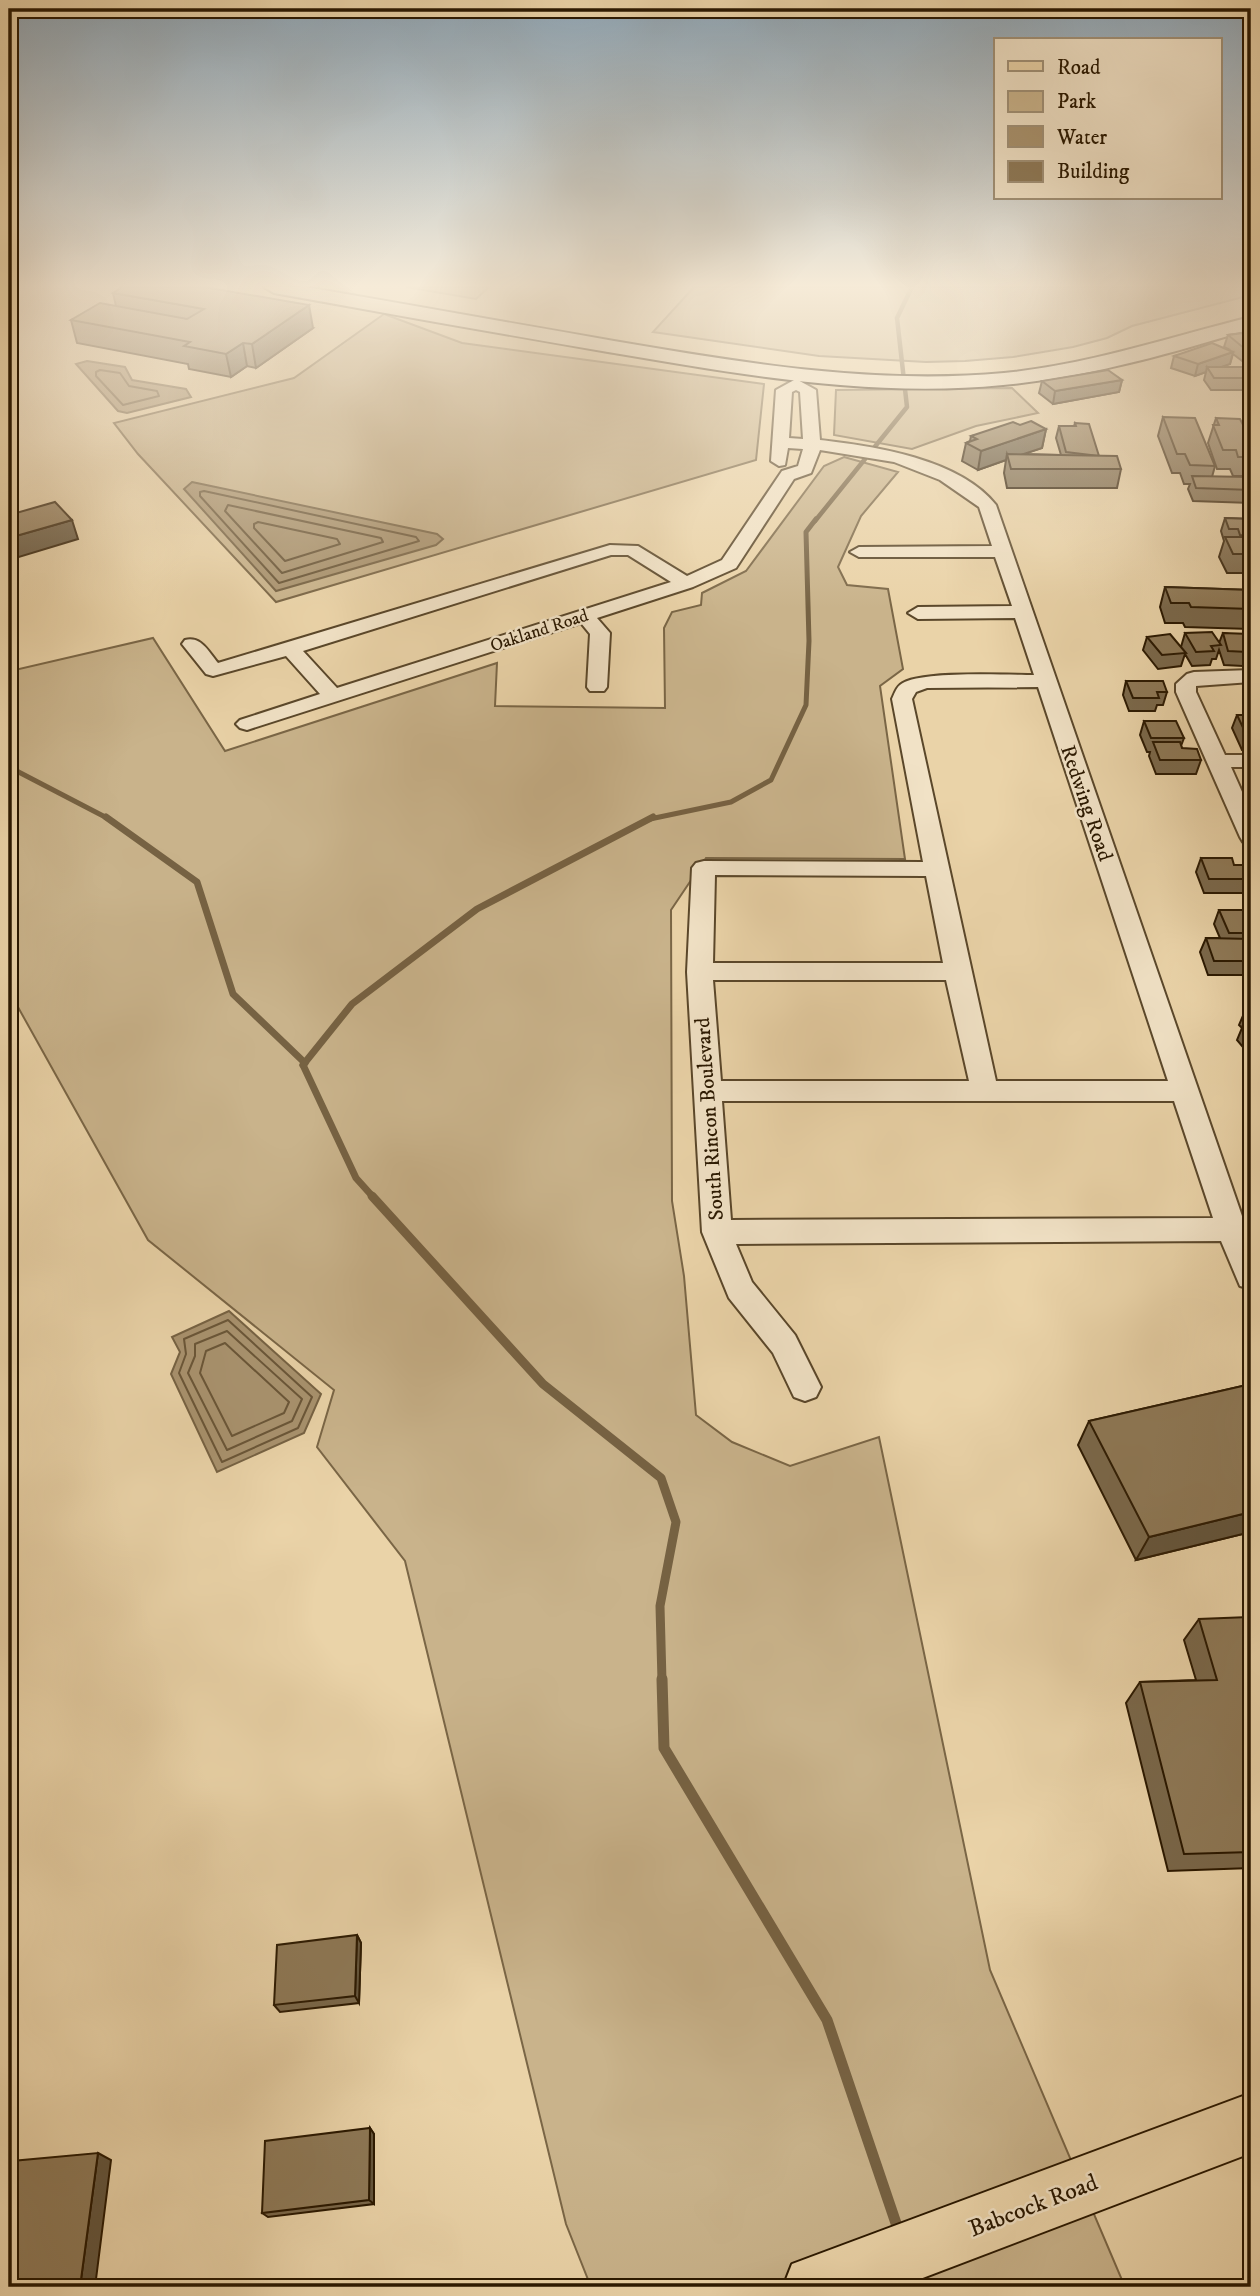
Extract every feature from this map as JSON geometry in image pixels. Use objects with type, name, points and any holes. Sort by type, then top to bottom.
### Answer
[{"type":"main road","name":"Babcock Road","points":[[815,2287],[1251,2123]]},
{"type":"street","points":[[783,394],[779,466],[788,475]]},
{"type":"street","points":[[808,394],[812,444]]},
{"type":"street","name":"Redwing Road","points":[[780,442],[812,444],[906,460],[932,469],[952,480],[987,505],[1184,1091],[1251,1278]]},
{"type":"street","name":"Oakland Road","points":[[247,724],[686,583],[729,564],[788,475],[805,469],[811,457],[812,444]]},
{"type":"street","points":[[192,644],[213,670],[290,649],[610,550],[632,550],[686,583]]},
{"type":"street","points":[[859,552],[1002,551]]},
{"type":"street","points":[[918,613],[1023,612]]},
{"type":"street","points":[[585,615],[600,633],[597,687]]},
{"type":"street","points":[[290,649],[333,696]]},
{"type":"street","points":[[1251,676],[1194,678],[1186,684],[1186,692],[1251,837]]},
{"type":"street","points":[[984,1089],[957,971],[902,699],[908,688],[924,682],[1046,681]]},
{"type":"street","points":[[1217,761],[1251,761]]},
{"type":"street","name":"South Rincon Boulevard","points":[[804,1387],[784,1344],[740,1289],[717,1232],[700,972],[704,868],[937,869]]},
{"type":"street","points":[[700,972],[957,971]]},
{"type":"street","points":[[708,1091],[1184,1091]]},
{"type":"street","points":[[717,1232],[1231,1228]]},
{"type":"green space","points":[[229,394],[763,394],[756,460],[276,602],[138,454],[114,423]]},
{"type":"green space","points":[[836,394],[1018,394],[1038,413],[976,426],[912,449],[834,435]]},
{"type":"green space","points":[[844,457],[898,472],[861,516],[838,567],[847,585],[888,589],[903,669],[880,686],[905,859],[706,858],[671,910],[672,1201],[684,1276],[696,1415],[732,1442],[790,1466],[879,1437],[990,1970],[1125,2287],[591,2287],[566,2224],[405,1561],[317,1447],[334,1390],[148,1240],[9,991],[9,667],[15,670],[153,638],[225,751],[497,663],[495,706],[665,708],[664,628],[672,612],[701,605],[702,593],[746,571],[824,466]]},
{"type":"water","points":[[103,394],[189,394],[191,397],[127,413],[118,411]]},
{"type":"water","points":[[192,482],[437,534],[443,539],[436,545],[276,591],[184,489]]},
{"type":"water","points":[[229,1311],[321,1394],[304,1433],[217,1472],[171,1374],[180,1352],[172,1337]]},
{"type":"building","points":[[1163,417],[1195,418],[1215,466],[1190,465],[1185,454],[1177,454]]},
{"type":"building","points":[[1216,418],[1240,419],[1251,440],[1251,457],[1238,457],[1236,450],[1223,450],[1213,425],[1219,425]]},
{"type":"building","points":[[1031,421],[1046,429],[981,451],[966,443],[977,439],[971,436],[1013,422],[1020,425]]},
{"type":"building","points":[[1075,423],[1089,424],[1099,456],[1066,452],[1059,426],[1076,426]]},
{"type":"building","points":[[1007,454],[1117,456],[1121,469],[1011,469]]},
{"type":"building","points":[[1192,476],[1251,477],[1251,490],[1196,488]]},
{"type":"building","points":[[55,502],[72,520],[9,538],[9,515]]},
{"type":"building","points":[[1225,518],[1251,519],[1251,536],[1240,535],[1238,529],[1229,529]]},
{"type":"building","points":[[1225,537],[1251,537],[1251,554],[1233,554]]},
{"type":"building","points":[[1165,587],[1251,590],[1251,609],[1191,607],[1189,603],[1171,603]]},
{"type":"building","points":[[1212,632],[1221,645],[1211,646],[1214,651],[1196,652],[1185,633]]},
{"type":"building","points":[[1223,633],[1250,634],[1251,647],[1245,646],[1247,652],[1228,651]]},
{"type":"building","points":[[1170,634],[1186,653],[1162,655],[1147,637]]},
{"type":"building","points":[[1126,681],[1163,681],[1167,692],[1157,692],[1159,698],[1133,698]]},
{"type":"building","points":[[1237,715],[1251,715],[1251,736],[1247,736]]},
{"type":"building","points":[[1144,721],[1176,721],[1184,738],[1151,738]]},
{"type":"building","points":[[1153,742],[1180,742],[1182,748],[1197,749],[1201,760],[1160,760]]},
{"type":"building","points":[[1201,858],[1232,858],[1234,865],[1246,865],[1251,879],[1209,879]]},
{"type":"building","points":[[1219,910],[1251,910],[1251,933],[1229,933]]},
{"type":"building","points":[[1206,938],[1251,939],[1251,961],[1214,961]]},
{"type":"building","points":[[1251,1024],[1251,1035],[1243,1026]]},
{"type":"building","points":[[1251,1384],[1251,1512],[1149,1537],[1089,1421]]},
{"type":"building","points":[[1249,1617],[1251,1852],[1184,1854],[1140,1682],[1217,1680],[1199,1619]]},
{"type":"building","points":[[357,1935],[355,1996],[274,2005],[277,1945]]},
{"type":"building","points":[[370,2128],[369,2200],[262,2213],[265,2141]]},
{"type":"building","points":[[98,2153],[80,2287],[9,2287],[9,2179],[12,2161]]},
{"type":"waterway","points":[[873,449],[907,407],[906,394]]},
{"type":"waterway","points":[[815,521],[865,459]]},
{"type":"waterway","points":[[650,819],[731,802],[771,780],[806,705],[809,641],[806,532],[816,519]]},
{"type":"waterway","points":[[9,767],[108,819]]},
{"type":"waterway","points":[[305,1063],[352,1004],[477,909],[653,817]]},
{"type":"waterway","points":[[108,819],[197,882],[233,994],[305,1063]]},
{"type":"waterway","points":[[303,1065],[356,1178],[374,1198]]},
{"type":"waterway","points":[[372,1196],[543,1384],[661,1478],[676,1522],[660,1606],[662,1681]]},
{"type":"waterway","points":[[662,1679],[664,1748],[827,2020],[900,2235]]},
{"type":"waterway","points":[[913,2271],[918,2287]]}]
